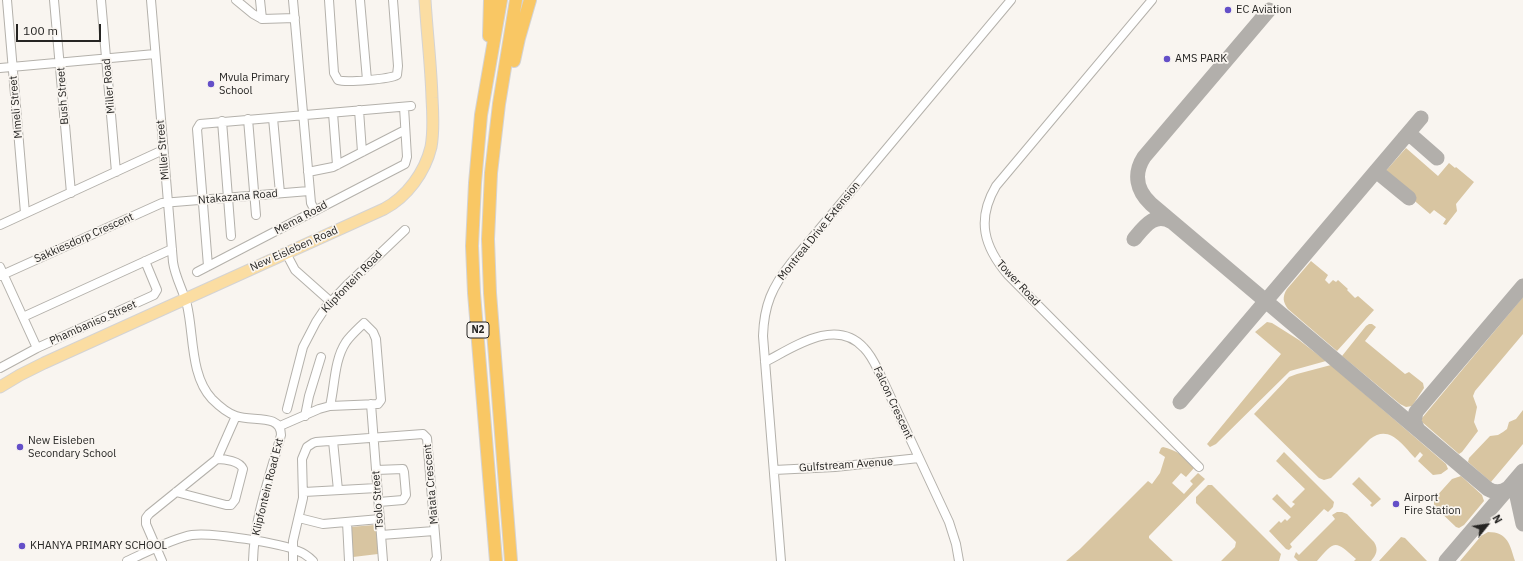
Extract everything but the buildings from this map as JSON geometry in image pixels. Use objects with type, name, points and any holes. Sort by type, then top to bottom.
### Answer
[{"type":"highway","points":[[484,99],[490,0]]},
{"type":"highway","name":"N2","points":[[496,561],[473,260],[473,214],[475,176],[484,99],[501,0]]},
{"type":"highway","name":"N2","points":[[511,561],[490,293],[488,239],[491,173],[499,104],[516,0]]},
{"type":"highway","points":[[491,173],[496,167],[498,160],[513,64],[530,0]]},
{"type":"main road","name":"New Eisleben Road","points":[[0,388],[20,375],[44,363],[390,206],[412,185],[424,166],[431,147],[433,122],[425,0]]},
{"type":"street","name":"Mmeli Street","points":[[7,0],[25,213]]},
{"type":"street","name":"Bush Street","points":[[54,0],[71,193]]},
{"type":"street","name":"Miller Road","points":[[102,0],[116,172]]},
{"type":"street","name":"Miller Street","points":[[151,0],[172,249],[176,275],[185,299]]},
{"type":"street","points":[[236,0],[253,14],[262,19],[295,18]]},
{"type":"street","points":[[260,0],[262,19]]},
{"type":"street","points":[[294,0],[310,203],[315,211]]},
{"type":"street","points":[[329,0],[336,77],[340,81],[367,80],[394,76],[398,74],[393,0]]},
{"type":"street","points":[[360,0],[367,80]]},
{"type":"street","name":"Montreal Drive Extension","points":[[781,561],[763,319],[770,294],[778,280],[1011,0]]},
{"type":"street","name":"Tower Road","points":[[1152,0],[998,182],[988,202],[985,223],[986,235],[994,257],[1008,275],[1199,466]]},
{"type":"street","points":[[0,68],[155,54]]},
{"type":"street","points":[[208,266],[196,129],[198,126],[202,123],[407,106],[405,130],[338,165],[308,172]]},
{"type":"street","points":[[359,110],[362,152]]},
{"type":"street","points":[[333,113],[338,165]]},
{"type":"street","points":[[273,118],[280,193]]},
{"type":"street","points":[[248,119],[256,216]]},
{"type":"street","points":[[222,122],[231,236]]},
{"type":"street","name":"Mema Road","points":[[197,272],[405,164],[407,157],[405,130]]},
{"type":"street","points":[[0,225],[163,150]]},
{"type":"street","name":"Ntakazana Road","points":[[168,202],[309,191]]},
{"type":"street","name":"Sakkiesdorp Crescent","points":[[1,272],[168,202]]},
{"type":"street","name":"Klipfontein Road","points":[[287,408],[303,347],[316,322],[331,302],[405,230]]},
{"type":"street","points":[[23,317],[172,249]]},
{"type":"street","points":[[286,253],[295,270],[331,302]]},
{"type":"street","name":"Phambaniso Street","points":[[0,368],[37,348],[154,295],[157,290],[145,261]]},
{"type":"street","points":[[1,272],[37,348]]},
{"type":"street","name":"Klipfontein Road Ext","points":[[185,299],[197,367],[208,395],[220,406],[236,416],[246,419],[273,421],[280,426],[281,435],[258,521],[254,541],[253,561]]},
{"type":"street","points":[[280,426],[319,409],[330,406],[378,404],[381,400],[375,335],[364,323],[349,337],[343,348],[337,365],[330,406]]},
{"type":"street","name":"Falcon Crescent","points":[[765,362],[822,335],[837,335],[856,341],[864,347],[871,356],[952,530],[959,561]]},
{"type":"street","points":[[305,416],[321,357]]},
{"type":"street","name":"Tsolo Street","points":[[371,404],[383,561]]},
{"type":"street","points":[[162,561],[146,524],[146,518],[217,459],[236,416]]},
{"type":"street","name":"Matata Crescent","points":[[374,438],[422,434],[426,436],[436,558],[435,561]]},
{"type":"street","points":[[293,561],[293,541],[304,492],[302,459],[304,451],[309,444],[313,443],[374,438]]},
{"type":"street","points":[[333,441],[338,490]]},
{"type":"street","name":"Gulfstream Avenue","points":[[774,470],[835,467],[919,458]]},
{"type":"street","points":[[176,492],[231,505],[235,500],[242,466],[222,459],[217,459]]},
{"type":"street","points":[[376,470],[403,469],[406,495],[403,500],[378,502]]},
{"type":"street","points":[[304,492],[377,488]]},
{"type":"street","points":[[299,518],[323,524],[380,519]]},
{"type":"street","points":[[347,522],[349,561]]},
{"type":"street","points":[[381,535],[434,531]]},
{"type":"street","points":[[126,561],[188,536],[201,534],[254,541],[293,549],[314,561]]},
{"type":"shaded area","points":[[1406,148],[1438,176],[1449,163],[1474,182],[1456,204],[1457,211],[1446,225],[1443,224],[1446,219],[1434,210],[1430,214],[1383,174]]},
{"type":"shaded area","points":[[1311,261],[1328,275],[1325,280],[1329,284],[1333,280],[1336,282],[1338,280],[1355,298],[1358,296],[1374,310],[1337,351],[1288,309],[1284,302],[1284,295],[1287,289]]},
{"type":"shaded area","points":[[1523,297],[1523,334],[1475,391],[1473,396],[1477,407],[1474,422],[1478,431],[1459,454],[1422,422],[1422,418]]},
{"type":"shaded area","points":[[1267,322],[1272,323],[1299,340],[1326,361],[1290,371],[1216,444],[1210,447],[1207,444],[1281,354],[1255,332]]},
{"type":"shaded area","points":[[1369,324],[1376,327],[1365,341],[1405,374],[1409,372],[1423,383],[1424,388],[1412,406],[1406,407],[1400,404],[1342,356]]},
{"type":"shaded area","points":[[1331,365],[1446,464],[1448,469],[1441,474],[1433,475],[1418,461],[1423,455],[1420,452],[1415,458],[1395,438],[1383,434],[1377,435],[1370,439],[1331,478],[1324,480],[1319,478],[1254,414],[1289,377]]},
{"type":"shaded area","points":[[1523,410],[1523,444],[1491,482],[1468,462],[1469,458],[1490,436],[1498,435],[1507,429],[1509,422],[1516,419]]},
{"type":"shaded area","points":[[1163,447],[1181,454],[1194,468],[1186,477],[1181,473],[1172,483],[1184,494],[1193,484],[1190,481],[1198,473],[1205,479],[1149,536],[1149,538],[1173,561],[1066,561],[1148,481],[1152,484],[1160,473],[1165,457],[1159,453]]},
{"type":"shaded area","points":[[1284,452],[1334,502],[1333,507],[1328,512],[1324,509],[1290,544],[1292,547],[1289,550],[1286,549],[1269,531],[1279,521],[1281,523],[1285,519],[1287,521],[1291,517],[1272,499],[1277,494],[1291,508],[1295,504],[1292,502],[1305,489],[1276,461]]},
{"type":"shaded area","points":[[1461,476],[1482,495],[1484,501],[1464,525],[1459,528],[1456,527],[1434,506],[1434,499],[1452,479]]},
{"type":"shaded area","points":[[1359,477],[1381,499],[1372,507],[1370,505],[1372,503],[1352,484]]},
{"type":"shaded area","points":[[1208,485],[1212,485],[1281,554],[1279,561],[1221,561],[1235,547],[1236,542],[1196,503],[1196,497]]},
{"type":"shaded area","points":[[1337,512],[1347,514],[1374,542],[1377,550],[1373,559],[1371,561],[1354,561],[1356,559],[1344,548],[1335,545],[1328,549],[1317,561],[1298,561],[1294,557],[1296,552],[1299,555],[1335,519],[1332,515]]},
{"type":"shaded area","points":[[374,525],[377,527],[378,554],[353,557],[350,527]]},
{"type":"shaded area","points":[[1488,532],[1500,534],[1507,540],[1515,561],[1460,561],[1481,536]]},
{"type":"shaded area","points":[[1401,537],[1405,538],[1427,561],[1379,561]]},
{"type":"taxiway","points":[[1269,10],[1144,157],[1138,170],[1138,182],[1142,194],[1151,204],[1488,489],[1498,492],[1508,488]]},
{"type":"taxiway","points":[[1180,402],[1421,118]]},
{"type":"taxiway","points":[[1404,138],[1408,136],[1413,137],[1437,158]]},
{"type":"taxiway","points":[[1376,171],[1409,198]]},
{"type":"taxiway","points":[[1134,239],[1146,225],[1155,219],[1166,219],[1172,222]]},
{"type":"taxiway","points":[[1418,430],[1414,421],[1416,412],[1523,286]]},
{"type":"taxiway","points":[[1446,561],[1523,471]]},
{"type":"taxiway","points":[[1520,476],[1516,492],[1523,524]]},
{"type":"place","name":"EC Aviation","points":[[1228,10]]},
{"type":"place","name":"AMS PARK","points":[[1167,59]]},
{"type":"place","name":"Mvula Primary School","points":[[211,84]]},
{"type":"place","name":"New Eisleben Secondary School","points":[[20,447]]},
{"type":"place","name":"Airport Fire Station","points":[[1396,504]]},
{"type":"place","name":"KHANYA PRIMARY SCHOOL","points":[[22,546]]}]
